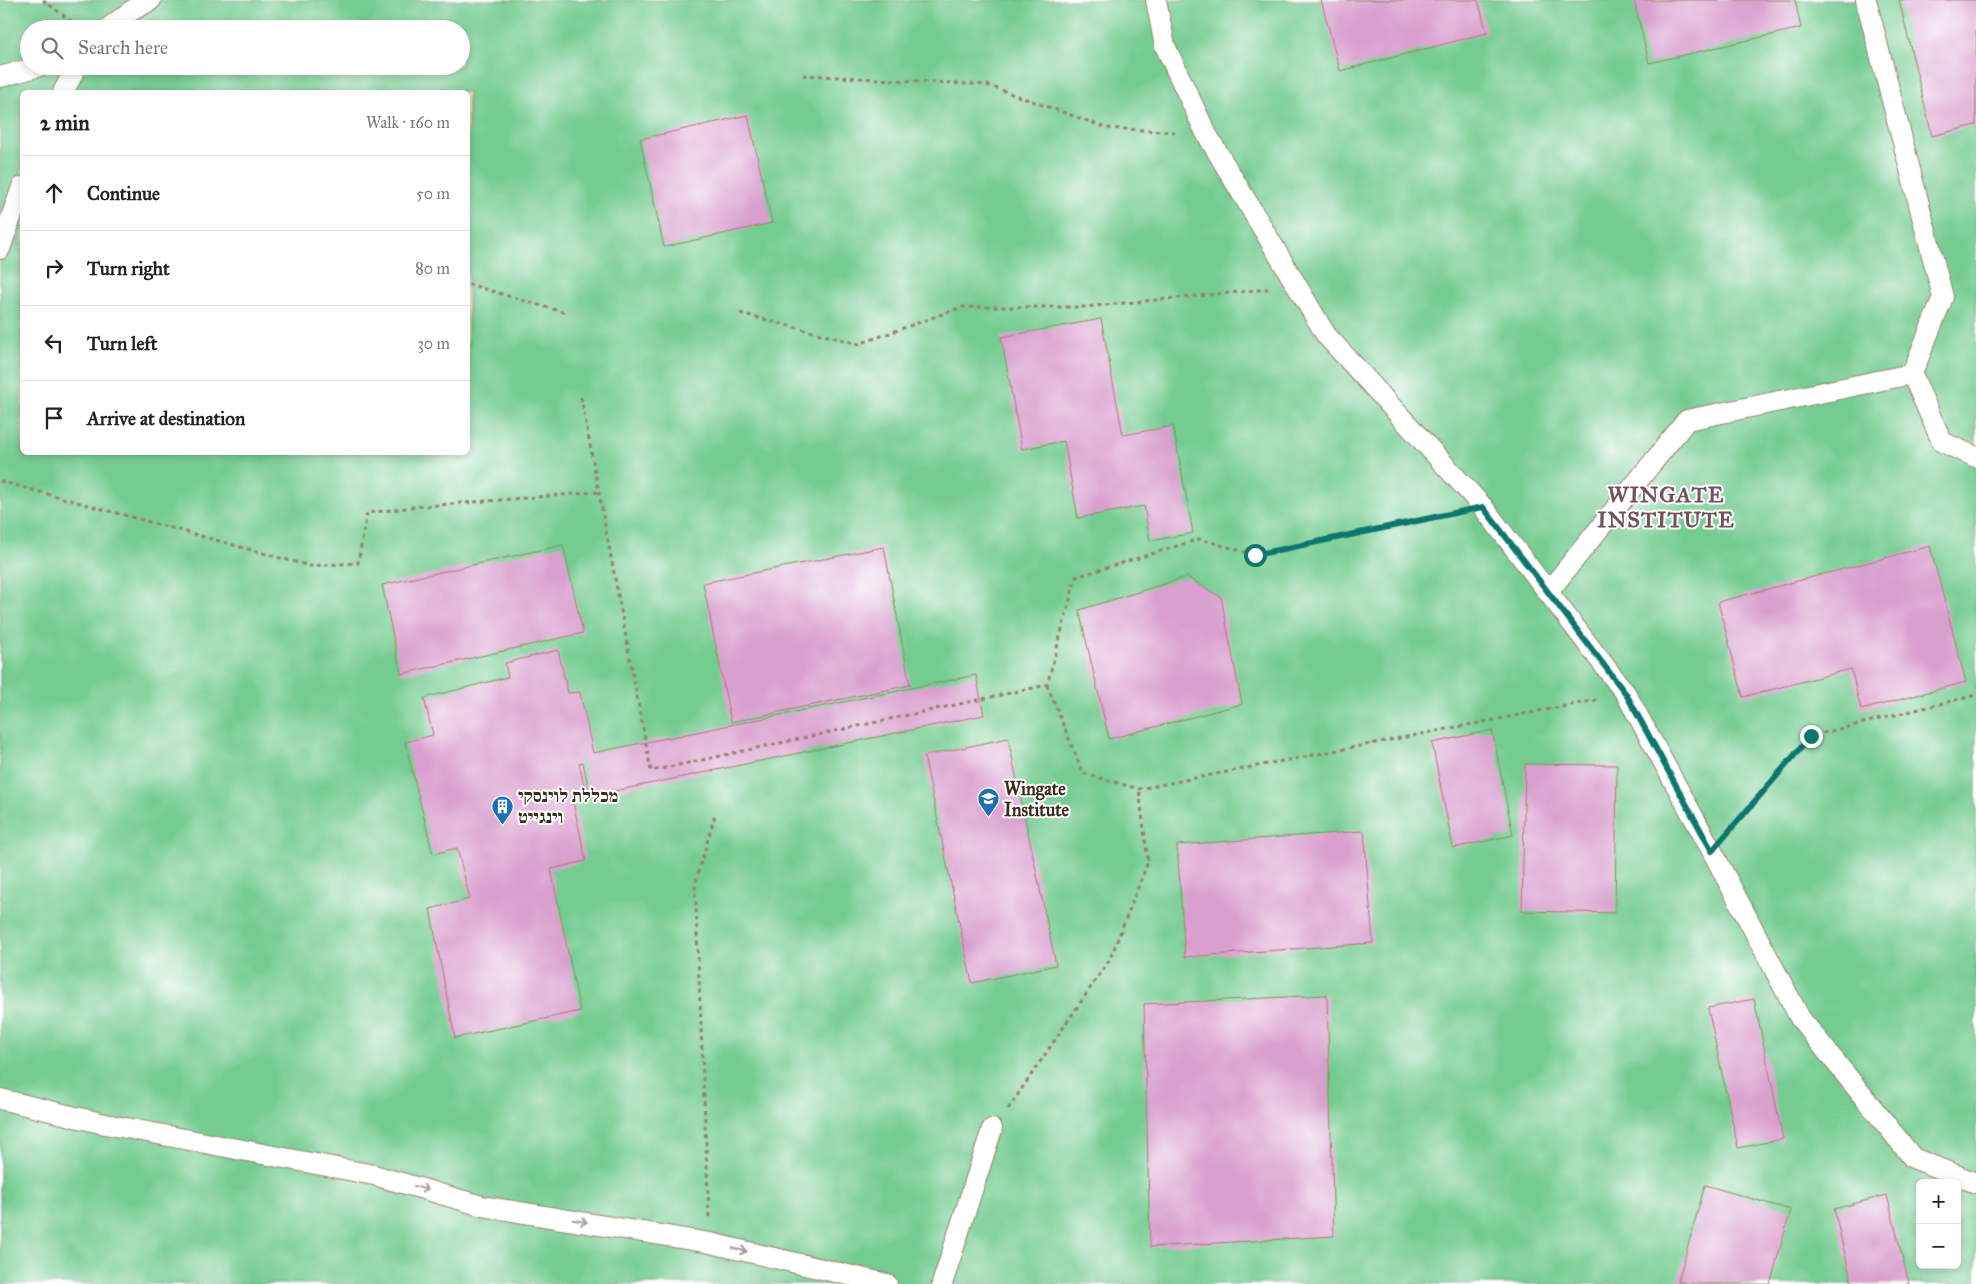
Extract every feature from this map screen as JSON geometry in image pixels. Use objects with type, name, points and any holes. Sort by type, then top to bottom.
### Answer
[{"type":"lane","points":[[119,20],[151,0]]},
{"type":"lane","points":[[1156,0],[1165,46],[1206,133],[1326,336],[1483,507],[1626,694],[1800,1018],[1913,1158],[1976,1183]]},
{"type":"lane","points":[[1866,0],[1943,296],[1912,374],[1942,442],[1976,457]]},
{"type":"lane","points":[[0,77],[20,72]]},
{"type":"lane","points":[[64,90],[72,75]]},
{"type":"lane","points":[[0,249],[20,193]]},
{"type":"lane","points":[[1548,592],[1687,420],[1912,374]]},
{"type":"lane","points":[[0,1099],[105,1124],[374,1176],[482,1206],[710,1243],[887,1284]]},
{"type":"lane","points":[[942,1284],[992,1129]]},
{"type":"path","points":[[43,0],[71,20]]},
{"type":"path","points":[[803,75],[987,85],[1107,128],[1206,133]]},
{"type":"path","points":[[470,285],[566,313]]},
{"type":"path","points":[[740,313],[859,344],[962,307],[1084,306],[1296,286]]},
{"type":"path","points":[[581,397],[651,770],[1047,685]]},
{"type":"path","points":[[0,481],[310,566],[358,564],[368,513],[413,506],[598,492]]},
{"type":"path","points":[[1483,507],[1255,555],[1200,539],[1076,577],[1047,685],[1083,773],[1139,789],[1626,694]]},
{"type":"path","points":[[1712,851],[1811,736],[1976,695]]},
{"type":"path","points":[[992,1129],[1020,1093],[1110,959],[1148,862],[1139,789]]},
{"type":"path","points":[[710,1243],[695,884],[715,815]]},
{"type":"green space","name":"Wingate Institute","points":[[0,0],[1976,0],[1976,1284],[0,1284]]},
{"type":"building","points":[[1321,0],[1478,0],[1487,33],[1340,71]]},
{"type":"building","points":[[1634,0],[1795,0],[1801,28],[1649,63]]},
{"type":"building","points":[[1899,0],[1976,0],[1976,125],[1932,136]]},
{"type":"building","points":[[748,115],[772,223],[664,247],[640,139]]},
{"type":"building","points":[[1101,319],[1123,435],[1173,426],[1193,533],[1150,541],[1144,506],[1078,518],[1064,441],[1022,449],[1001,337]]},
{"type":"building","points":[[563,545],[583,633],[401,674],[382,585]]},
{"type":"building","points":[[1930,546],[1966,682],[1861,710],[1851,669],[1743,697],[1718,602]]},
{"type":"building","points":[[884,547],[910,685],[731,722],[703,583]]},
{"type":"building","points":[[1187,577],[1221,597],[1242,704],[1109,739],[1079,610]]},
{"type":"building","name":"מכללת לוינסקי וינגייט","points":[[558,650],[568,693],[580,692],[593,753],[976,675],[984,715],[590,796],[583,762],[579,763],[587,798],[573,802],[586,861],[551,869],[580,1011],[455,1038],[430,909],[470,899],[457,848],[433,854],[405,742],[433,735],[424,698],[508,677],[505,663]]},
{"type":"building","points":[[1492,730],[1513,835],[1453,848],[1432,743]]},
{"type":"building","points":[[1008,738],[1056,965],[972,983],[924,756]]},
{"type":"building","points":[[1525,764],[1617,765],[1615,913],[1522,911]]},
{"type":"building","points":[[1364,831],[1373,943],[1185,957],[1177,845]]},
{"type":"building","points":[[1327,995],[1334,1236],[1150,1247],[1144,1004]]},
{"type":"building","points":[[1754,999],[1783,1139],[1738,1148],[1708,1008]]},
{"type":"building","points":[[1705,1185],[1791,1210],[1770,1284],[1687,1284],[1678,1281]]},
{"type":"building","points":[[1887,1195],[1909,1284],[1852,1284],[1834,1209]]},
{"type":"place","name":"Wingate Institute","points":[[988,818]]},
{"type":"place","name":"מכללת לוינסקי וינגייט","points":[[502,825]]},
{"type":"district","name":"WINGATE INSTITUTE","points":[[1666,506]]},
{"type":"route","points":[[1255,555],[1483,507],[1626,694],[1712,851],[1811,736]]}]
